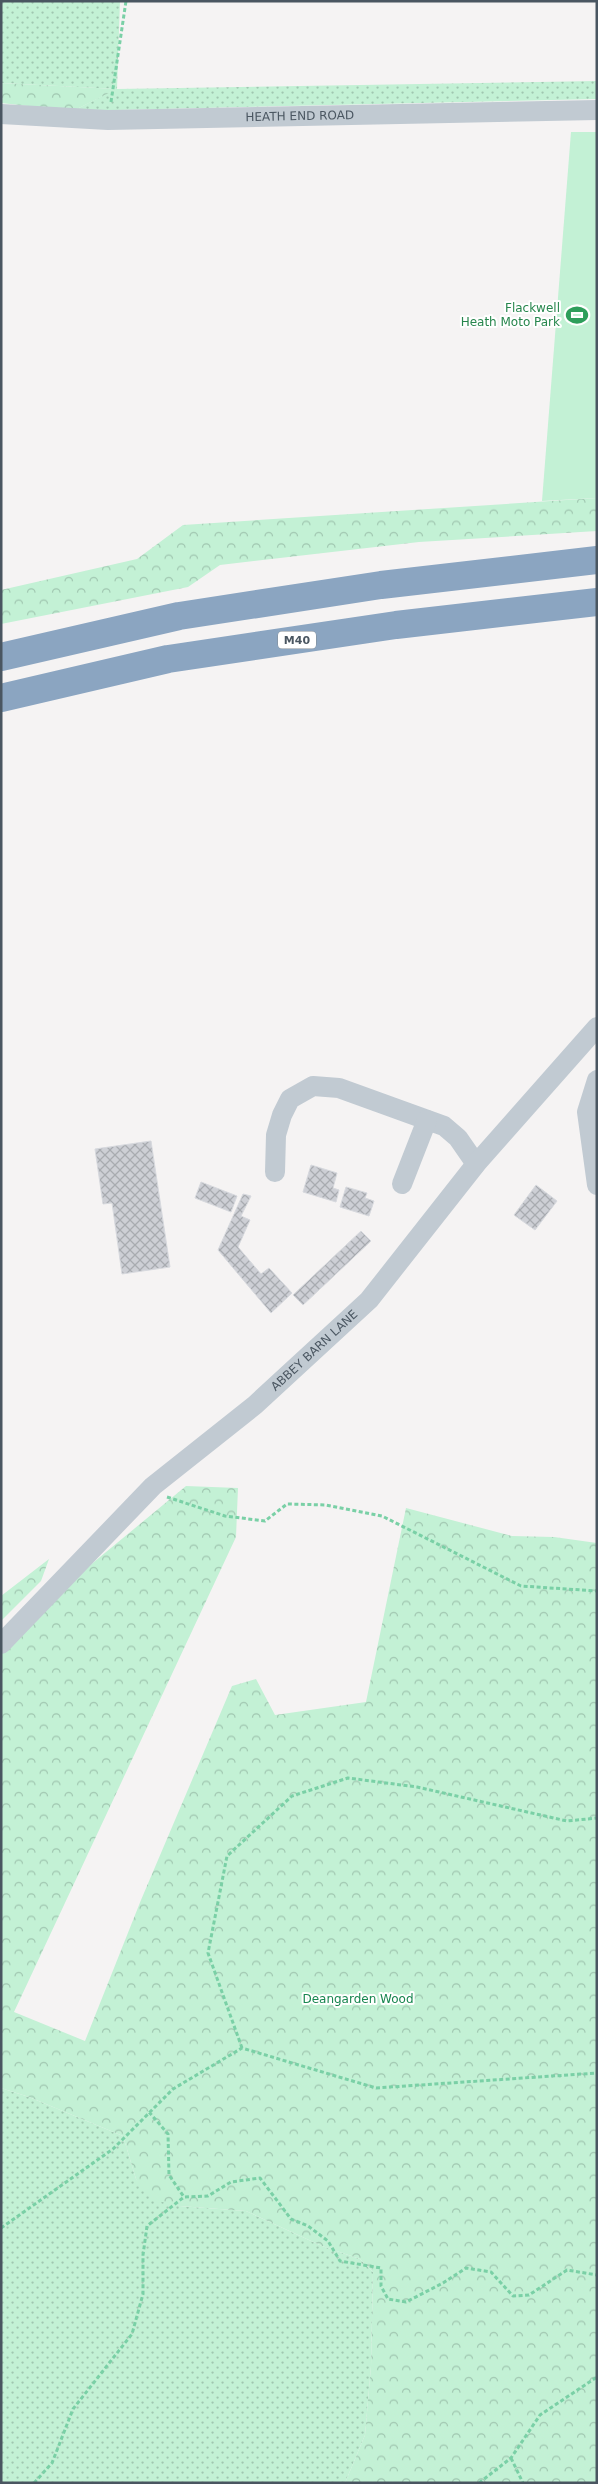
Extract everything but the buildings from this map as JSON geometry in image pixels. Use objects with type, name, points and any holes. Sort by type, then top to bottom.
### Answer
[{"type":"highway","points":[[1,656],[179,616],[381,585],[597,560]]},
{"type":"highway","name":"M40","points":[[1,698],[168,660],[396,625],[597,602]]},
{"type":"street","name":"HEATH END ROAD","points":[[1,114],[108,120],[597,110]]},
{"type":"street","name":"ABBEY BARN LANE","points":[[1,1644],[153,1486],[255,1405],[369,1300],[476,1164],[597,1027]]},
{"type":"street","points":[[597,1080],[587,1112],[597,1184]]},
{"type":"street","points":[[275,1172],[276,1135],[282,1115],[290,1099],[313,1086],[338,1088],[444,1126],[458,1138],[476,1164]]},
{"type":"street","points":[[402,1184],[427,1120]]},
{"type":"path","points":[[108,120],[126,1]]},
{"type":"path","points":[[153,1486],[167,1498],[225,1516],[265,1521],[287,1504],[326,1505],[382,1516],[520,1586],[597,1591]]},
{"type":"path","points":[[242,2048],[208,1954],[227,1856],[292,1796],[348,1778],[417,1787],[567,1821],[597,1818]]},
{"type":"path","points":[[1,2228],[113,2149],[173,2089],[242,2048],[376,2088],[597,2073]]},
{"type":"path","points":[[149,2112],[168,2134],[169,2175],[184,2198]]},
{"type":"path","points":[[34,2483],[52,2463],[73,2409],[132,2334],[144,2294],[143,2255],[147,2226],[184,2198],[208,2196],[231,2182],[260,2178],[291,2218],[308,2226],[328,2240],[340,2261],[381,2268],[380,2286],[388,2299],[406,2302],[443,2283],[466,2268],[491,2272],[513,2296],[528,2296],[567,2270],[597,2275]]},
{"type":"path","points":[[479,2483],[511,2458],[540,2415],[597,2378]]},
{"type":"path","points":[[511,2458],[523,2483]]},
{"type":"green space","points":[[1,1],[120,1],[117,89],[597,81],[597,99],[73,111],[116,89],[1,83]]},
{"type":"green space","points":[[1,83],[117,89],[73,111],[1,103]]},
{"type":"green space","name":"Flackwell Heath Moto Park","points":[[571,132],[597,132],[597,498],[542,501]]},
{"type":"green space","points":[[597,498],[597,531],[419,542],[220,565],[188,587],[1,624],[1,590],[137,559],[183,525]]},
{"type":"green space","name":"Deangarden Wood","points":[[186,1486],[238,1488],[236,1537],[14,2012],[85,2041],[141,1900],[232,1686],[256,1679],[275,1715],[366,1702],[406,1508],[512,1536],[554,1537],[597,1543],[597,2483],[345,2483],[365,2435],[371,2366],[373,2272],[360,2259],[322,2246],[246,2211],[179,2206],[154,2200],[136,2179],[123,2136],[29,2097],[1,2088],[1,1645],[37,1609]]},
{"type":"green space","points":[[49,1559],[41,1581],[1,1621],[1,1596]]},
{"type":"green space","points":[[1,2088],[29,2097],[123,2136],[136,2179],[179,2206],[246,2211],[322,2246],[360,2259],[373,2272],[371,2366],[365,2435],[345,2483],[1,2483]]},
{"type":"place","name":"Flackwell Heath Moto Park","points":[[577,315]]}]
